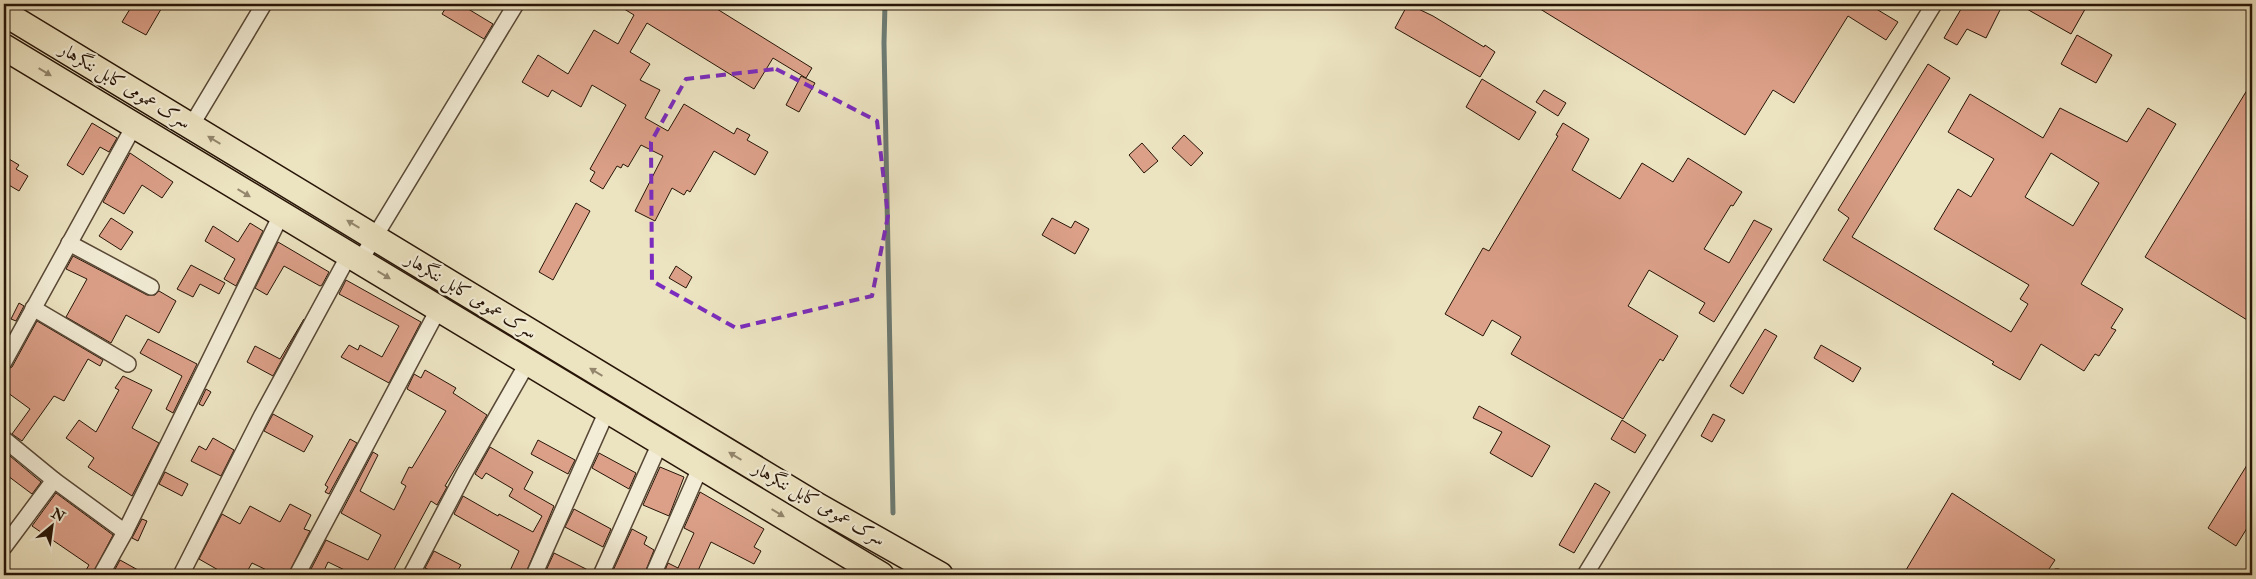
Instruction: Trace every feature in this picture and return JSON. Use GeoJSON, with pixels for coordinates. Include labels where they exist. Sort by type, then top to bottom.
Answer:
{"type":"FeatureCollection","features":[{"type":"Feature","properties":{"kind":"highway","name":"سرک عمومی کابل ننگرهار"},"geometry":{"type":"LineString","coordinates":[[4,13],[816,505],[940,575]]}},
{"type":"Feature","properties":{"kind":"highway","name":"سرک عمومی کابل ننگرهار"},"geometry":{"type":"LineString","coordinates":[[4,47],[281,215],[439,308],[700,468],[882,575]]}},
{"type":"Feature","properties":{"kind":"street"},"geometry":{"type":"LineString","coordinates":[[191,126],[264,4]]}},
{"type":"Feature","properties":{"kind":"street"},"geometry":{"type":"LineString","coordinates":[[181,575],[262,415],[355,258],[375,237],[516,4]]}},
{"type":"Feature","properties":{"kind":"street"},"geometry":{"type":"LineString","coordinates":[[1585,575],[1934,4]]}},
{"type":"Feature","properties":{"kind":"street"},"geometry":{"type":"LineString","coordinates":[[4,362],[134,126]]}},
{"type":"Feature","properties":{"kind":"street"},"geometry":{"type":"LineString","coordinates":[[101,575],[125,532],[281,215]]}},
{"type":"Feature","properties":{"kind":"street"},"geometry":{"type":"LineString","coordinates":[[69,243],[151,287]]}},
{"type":"Feature","properties":{"kind":"street"},"geometry":{"type":"LineString","coordinates":[[33,308],[128,364]]}},
{"type":"Feature","properties":{"kind":"street"},"geometry":{"type":"LineString","coordinates":[[297,575],[439,308]]}},
{"type":"Feature","properties":{"kind":"street"},"geometry":{"type":"LineString","coordinates":[[412,575],[464,474],[528,362]]}},
{"type":"Feature","properties":{"kind":"street"},"geometry":{"type":"LineString","coordinates":[[534,575],[607,410]]}},
{"type":"Feature","properties":{"kind":"street"},"geometry":{"type":"LineString","coordinates":[[4,439],[54,480],[125,532]]}},
{"type":"Feature","properties":{"kind":"street"},"geometry":{"type":"LineString","coordinates":[[601,575],[660,443]]}},
{"type":"Feature","properties":{"kind":"street"},"geometry":{"type":"LineString","coordinates":[[653,575],[700,468]]}},
{"type":"Feature","properties":{"kind":"street"},"geometry":{"type":"LineString","coordinates":[[4,547],[54,480]]}},
{"type":"Feature","properties":{"kind":"highlighted area"},"geometry":{"type":"Polygon","coordinates":[[[776,69],[877,121],[888,216],[872,296],[736,328],[652,281],[651,142],[686,79],[776,69]]]}},
{"type":"Feature","properties":{"kind":"building"},"geometry":{"type":"Polygon","coordinates":[[[133,4],[164,4],[146,35],[122,22],[133,4]]]}},
{"type":"Feature","properties":{"kind":"building"},"geometry":{"type":"Polygon","coordinates":[[[448,4],[460,4],[493,24],[484,39],[442,14],[448,4]]]}},
{"type":"Feature","properties":{"kind":"building"},"geometry":{"type":"Polygon","coordinates":[[[616,4],[709,4],[812,68],[806,78],[773,58],[754,89],[647,23],[630,52],[650,64],[640,80],[660,90],[645,118],[668,131],[684,104],[734,134],[737,128],[750,135],[747,140],[768,152],[755,175],[714,151],[690,192],[687,190],[684,195],[672,188],[655,221],[635,211],[663,156],[641,145],[628,167],[623,164],[621,168],[617,166],[603,189],[590,181],[595,172],[590,169],[626,105],[592,85],[581,107],[552,90],[548,97],[522,82],[538,55],[568,74],[594,30],[618,44],[634,15],[616,4]]]}},
{"type":"Feature","properties":{"kind":"building"},"geometry":{"type":"Polygon","coordinates":[[[1408,4],[1433,16],[1495,52],[1480,77],[1395,28],[1408,4]]]}},
{"type":"Feature","properties":{"kind":"building"},"geometry":{"type":"Polygon","coordinates":[[[1532,4],[1868,4],[1898,22],[1886,40],[1848,16],[1794,103],[1773,90],[1745,135],[1532,4]]]}},
{"type":"Feature","properties":{"kind":"building"},"geometry":{"type":"Polygon","coordinates":[[[1964,4],[2003,4],[1986,38],[1967,29],[1957,45],[1944,38],[1964,4]]]}},
{"type":"Feature","properties":{"kind":"building"},"geometry":{"type":"Polygon","coordinates":[[[2018,4],[2088,4],[2071,34],[2018,4]]]}},
{"type":"Feature","properties":{"kind":"building"},"geometry":{"type":"Polygon","coordinates":[[[2077,35],[2112,55],[2096,83],[2061,64],[2077,35]]]}},
{"type":"Feature","properties":{"kind":"building"},"geometry":{"type":"Polygon","coordinates":[[[1928,64],[1950,78],[1852,237],[2011,332],[2028,304],[2020,299],[2029,285],[1934,229],[1958,189],[1971,197],[1994,159],[1948,132],[1970,94],[2043,138],[2060,108],[2127,142],[2148,108],[2176,124],[2081,284],[2123,309],[2111,328],[2116,330],[2099,356],[2095,354],[2084,371],[2041,344],[2020,380],[1992,364],[1994,362],[1823,260],[1849,218],[1838,210],[1928,64]],[[2051,153],[2025,197],[2073,226],[2099,183],[2051,153]]]}},
{"type":"Feature","properties":{"kind":"building"},"geometry":{"type":"Polygon","coordinates":[[[801,76],[815,83],[799,112],[786,105],[801,76]]]}},
{"type":"Feature","properties":{"kind":"building"},"geometry":{"type":"Polygon","coordinates":[[[1482,79],[1536,112],[1519,140],[1466,107],[1482,79]]]}},
{"type":"Feature","properties":{"kind":"building"},"geometry":{"type":"Polygon","coordinates":[[[2252,82],[2252,323],[2145,257],[2252,82]]]}},
{"type":"Feature","properties":{"kind":"building"},"geometry":{"type":"Polygon","coordinates":[[[1544,90],[1566,103],[1558,116],[1536,102],[1544,90]]]}},
{"type":"Feature","properties":{"kind":"building"},"geometry":{"type":"Polygon","coordinates":[[[92,123],[117,138],[109,152],[100,147],[83,175],[67,165],[92,123]]]}},
{"type":"Feature","properties":{"kind":"building"},"geometry":{"type":"Polygon","coordinates":[[[1563,123],[1589,139],[1572,170],[1620,199],[1642,163],[1673,182],[1688,158],[1742,192],[1733,206],[1731,205],[1704,249],[1729,263],[1754,220],[1772,229],[1714,322],[1699,313],[1705,303],[1649,270],[1628,306],[1678,336],[1663,361],[1660,359],[1623,419],[1511,354],[1521,337],[1492,320],[1483,336],[1445,314],[1483,248],[1489,251],[1558,136],[1556,135],[1563,123]]]}},
{"type":"Feature","properties":{"kind":"building"},"geometry":{"type":"Polygon","coordinates":[[[1184,135],[1203,153],[1191,166],[1172,148],[1184,135]]]}},
{"type":"Feature","properties":{"kind":"building"},"geometry":{"type":"Polygon","coordinates":[[[1142,143],[1158,161],[1144,173],[1129,155],[1142,143]]]}},
{"type":"Feature","properties":{"kind":"building"},"geometry":{"type":"Polygon","coordinates":[[[130,153],[173,182],[162,198],[142,185],[124,214],[103,202],[130,153]]]}},
{"type":"Feature","properties":{"kind":"building"},"geometry":{"type":"Polygon","coordinates":[[[4,156],[19,165],[16,169],[28,176],[19,191],[7,184],[4,190],[4,156]]]}},
{"type":"Feature","properties":{"kind":"building"},"geometry":{"type":"Polygon","coordinates":[[[576,203],[590,211],[553,280],[539,272],[576,203]]]}},
{"type":"Feature","properties":{"kind":"building"},"geometry":{"type":"Polygon","coordinates":[[[111,218],[133,232],[121,250],[99,236],[111,218]]]}},
{"type":"Feature","properties":{"kind":"building"},"geometry":{"type":"Polygon","coordinates":[[[1052,218],[1071,228],[1075,221],[1089,229],[1075,254],[1042,235],[1052,218]]]}},
{"type":"Feature","properties":{"kind":"building"},"geometry":{"type":"Polygon","coordinates":[[[250,223],[263,231],[236,286],[224,279],[235,259],[205,241],[213,226],[238,242],[250,223]]]}},
{"type":"Feature","properties":{"kind":"building"},"geometry":{"type":"Polygon","coordinates":[[[278,242],[329,272],[322,285],[320,286],[284,266],[267,295],[255,288],[278,242]]]}},
{"type":"Feature","properties":{"kind":"building"},"geometry":{"type":"Polygon","coordinates":[[[73,256],[147,295],[155,295],[159,291],[176,301],[159,333],[126,315],[111,343],[66,317],[87,279],[66,269],[73,256]]]}},
{"type":"Feature","properties":{"kind":"building"},"geometry":{"type":"Polygon","coordinates":[[[191,265],[225,283],[219,294],[200,284],[193,297],[177,289],[191,265]]]}},
{"type":"Feature","properties":{"kind":"building"},"geometry":{"type":"Polygon","coordinates":[[[676,266],[692,277],[686,288],[669,278],[676,266]]]}},
{"type":"Feature","properties":{"kind":"building"},"geometry":{"type":"Polygon","coordinates":[[[346,280],[421,322],[389,383],[341,357],[349,345],[358,350],[360,345],[382,357],[399,326],[339,294],[346,280]]]}},
{"type":"Feature","properties":{"kind":"building"},"geometry":{"type":"Polygon","coordinates":[[[19,303],[24,306],[16,321],[11,319],[19,303]]]}},
{"type":"Feature","properties":{"kind":"building"},"geometry":{"type":"Polygon","coordinates":[[[304,319],[273,376],[247,362],[255,346],[280,359],[304,319]]]}},
{"type":"Feature","properties":{"kind":"building"},"geometry":{"type":"Polygon","coordinates":[[[37,321],[103,360],[100,366],[88,359],[64,401],[54,396],[22,441],[12,434],[30,409],[4,390],[4,371],[12,367],[37,321]]]}},
{"type":"Feature","properties":{"kind":"building"},"geometry":{"type":"Polygon","coordinates":[[[1765,329],[1777,336],[1743,394],[1730,386],[1765,329]]]}},
{"type":"Feature","properties":{"kind":"building"},"geometry":{"type":"Polygon","coordinates":[[[148,339],[197,364],[173,413],[166,409],[182,376],[140,353],[148,339]]]}},
{"type":"Feature","properties":{"kind":"building"},"geometry":{"type":"Polygon","coordinates":[[[1821,345],[1861,368],[1853,382],[1814,358],[1821,345]]]}},
{"type":"Feature","properties":{"kind":"building"},"geometry":{"type":"Polygon","coordinates":[[[425,370],[456,388],[453,393],[487,415],[445,486],[447,487],[437,505],[431,501],[391,575],[355,575],[328,562],[322,575],[310,571],[326,540],[368,560],[381,535],[341,513],[373,452],[378,455],[360,491],[394,510],[406,486],[401,483],[409,467],[412,468],[446,411],[407,389],[414,374],[421,378],[425,370]]]}},
{"type":"Feature","properties":{"kind":"building"},"geometry":{"type":"Polygon","coordinates":[[[123,376],[152,390],[132,428],[159,443],[132,496],[88,467],[94,458],[66,438],[79,420],[96,432],[119,390],[115,388],[123,376]]]}},
{"type":"Feature","properties":{"kind":"building"},"geometry":{"type":"Polygon","coordinates":[[[206,389],[211,392],[203,406],[199,404],[206,389]]]}},
{"type":"Feature","properties":{"kind":"building"},"geometry":{"type":"Polygon","coordinates":[[[1479,406],[1550,446],[1532,477],[1490,453],[1502,432],[1473,418],[1479,406]]]}},
{"type":"Feature","properties":{"kind":"building"},"geometry":{"type":"Polygon","coordinates":[[[273,414],[313,436],[304,452],[264,431],[273,414]]]}},
{"type":"Feature","properties":{"kind":"building"},"geometry":{"type":"Polygon","coordinates":[[[1713,414],[1725,420],[1712,442],[1701,436],[1713,414]]]}},
{"type":"Feature","properties":{"kind":"building"},"geometry":{"type":"Polygon","coordinates":[[[1622,420],[1646,435],[1635,453],[1611,439],[1622,420]]]}},
{"type":"Feature","properties":{"kind":"building"},"geometry":{"type":"Polygon","coordinates":[[[213,438],[234,450],[221,476],[191,461],[199,446],[206,450],[213,438]]]}},
{"type":"Feature","properties":{"kind":"building"},"geometry":{"type":"Polygon","coordinates":[[[350,439],[357,443],[329,494],[325,492],[328,487],[325,485],[350,439]]]}},
{"type":"Feature","properties":{"kind":"building"},"geometry":{"type":"Polygon","coordinates":[[[538,440],[575,460],[568,474],[531,454],[538,440]]]}},
{"type":"Feature","properties":{"kind":"building"},"geometry":{"type":"Polygon","coordinates":[[[490,447],[533,472],[524,489],[554,506],[525,575],[508,575],[519,551],[454,514],[463,496],[498,516],[499,514],[533,532],[542,516],[509,496],[513,489],[486,473],[482,479],[475,474],[490,447]]]}},
{"type":"Feature","properties":{"kind":"building"},"geometry":{"type":"Polygon","coordinates":[[[4,451],[41,482],[32,494],[4,473],[4,451]]]}},
{"type":"Feature","properties":{"kind":"building"},"geometry":{"type":"Polygon","coordinates":[[[599,453],[636,473],[629,489],[592,468],[599,453]]]}},
{"type":"Feature","properties":{"kind":"building"},"geometry":{"type":"Polygon","coordinates":[[[2252,457],[2252,520],[2236,546],[2208,528],[2252,457]]]}},
{"type":"Feature","properties":{"kind":"building"},"geometry":{"type":"Polygon","coordinates":[[[660,467],[684,477],[669,516],[643,505],[660,467]]]}},
{"type":"Feature","properties":{"kind":"building"},"geometry":{"type":"Polygon","coordinates":[[[165,472],[188,484],[182,496],[159,484],[165,472]]]}},
{"type":"Feature","properties":{"kind":"building"},"geometry":{"type":"Polygon","coordinates":[[[1595,483],[1610,492],[1574,553],[1559,545],[1595,483]]]}},
{"type":"Feature","properties":{"kind":"building"},"geometry":{"type":"Polygon","coordinates":[[[700,492],[764,529],[754,547],[761,551],[754,564],[711,542],[696,575],[663,575],[668,563],[678,568],[694,533],[684,528],[700,492]]]}},
{"type":"Feature","properties":{"kind":"building"},"geometry":{"type":"Polygon","coordinates":[[[56,493],[113,535],[92,575],[83,575],[89,565],[32,526],[56,493]]]}},
{"type":"Feature","properties":{"kind":"building"},"geometry":{"type":"Polygon","coordinates":[[[1952,493],[2055,560],[2045,575],[1903,575],[1952,493]]]}},
{"type":"Feature","properties":{"kind":"building"},"geometry":{"type":"Polygon","coordinates":[[[290,504],[311,515],[304,529],[310,531],[288,575],[277,575],[252,563],[245,575],[227,575],[199,559],[222,514],[240,524],[250,506],[280,522],[290,504]]]}},
{"type":"Feature","properties":{"kind":"building"},"geometry":{"type":"Polygon","coordinates":[[[574,509],[611,529],[603,547],[565,527],[574,509]]]}},
{"type":"Feature","properties":{"kind":"building"},"geometry":{"type":"Polygon","coordinates":[[[142,519],[147,521],[138,541],[132,538],[142,519]]]}},
{"type":"Feature","properties":{"kind":"building"},"geometry":{"type":"Polygon","coordinates":[[[632,529],[647,537],[644,544],[654,550],[644,575],[611,575],[632,529]]]}},
{"type":"Feature","properties":{"kind":"building"},"geometry":{"type":"Polygon","coordinates":[[[434,551],[461,565],[455,575],[440,575],[425,568],[434,551]]]}},
{"type":"Feature","properties":{"kind":"building"},"geometry":{"type":"Polygon","coordinates":[[[554,553],[592,572],[592,575],[544,575],[554,553]]]}},
{"type":"Feature","properties":{"kind":"building"},"geometry":{"type":"Polygon","coordinates":[[[120,560],[147,575],[112,575],[120,560]]]}},
{"type":"Feature","properties":{"kind":"waterway"},"geometry":{"type":"LineString","coordinates":[[885,4],[884,43],[893,513]]}}]}
